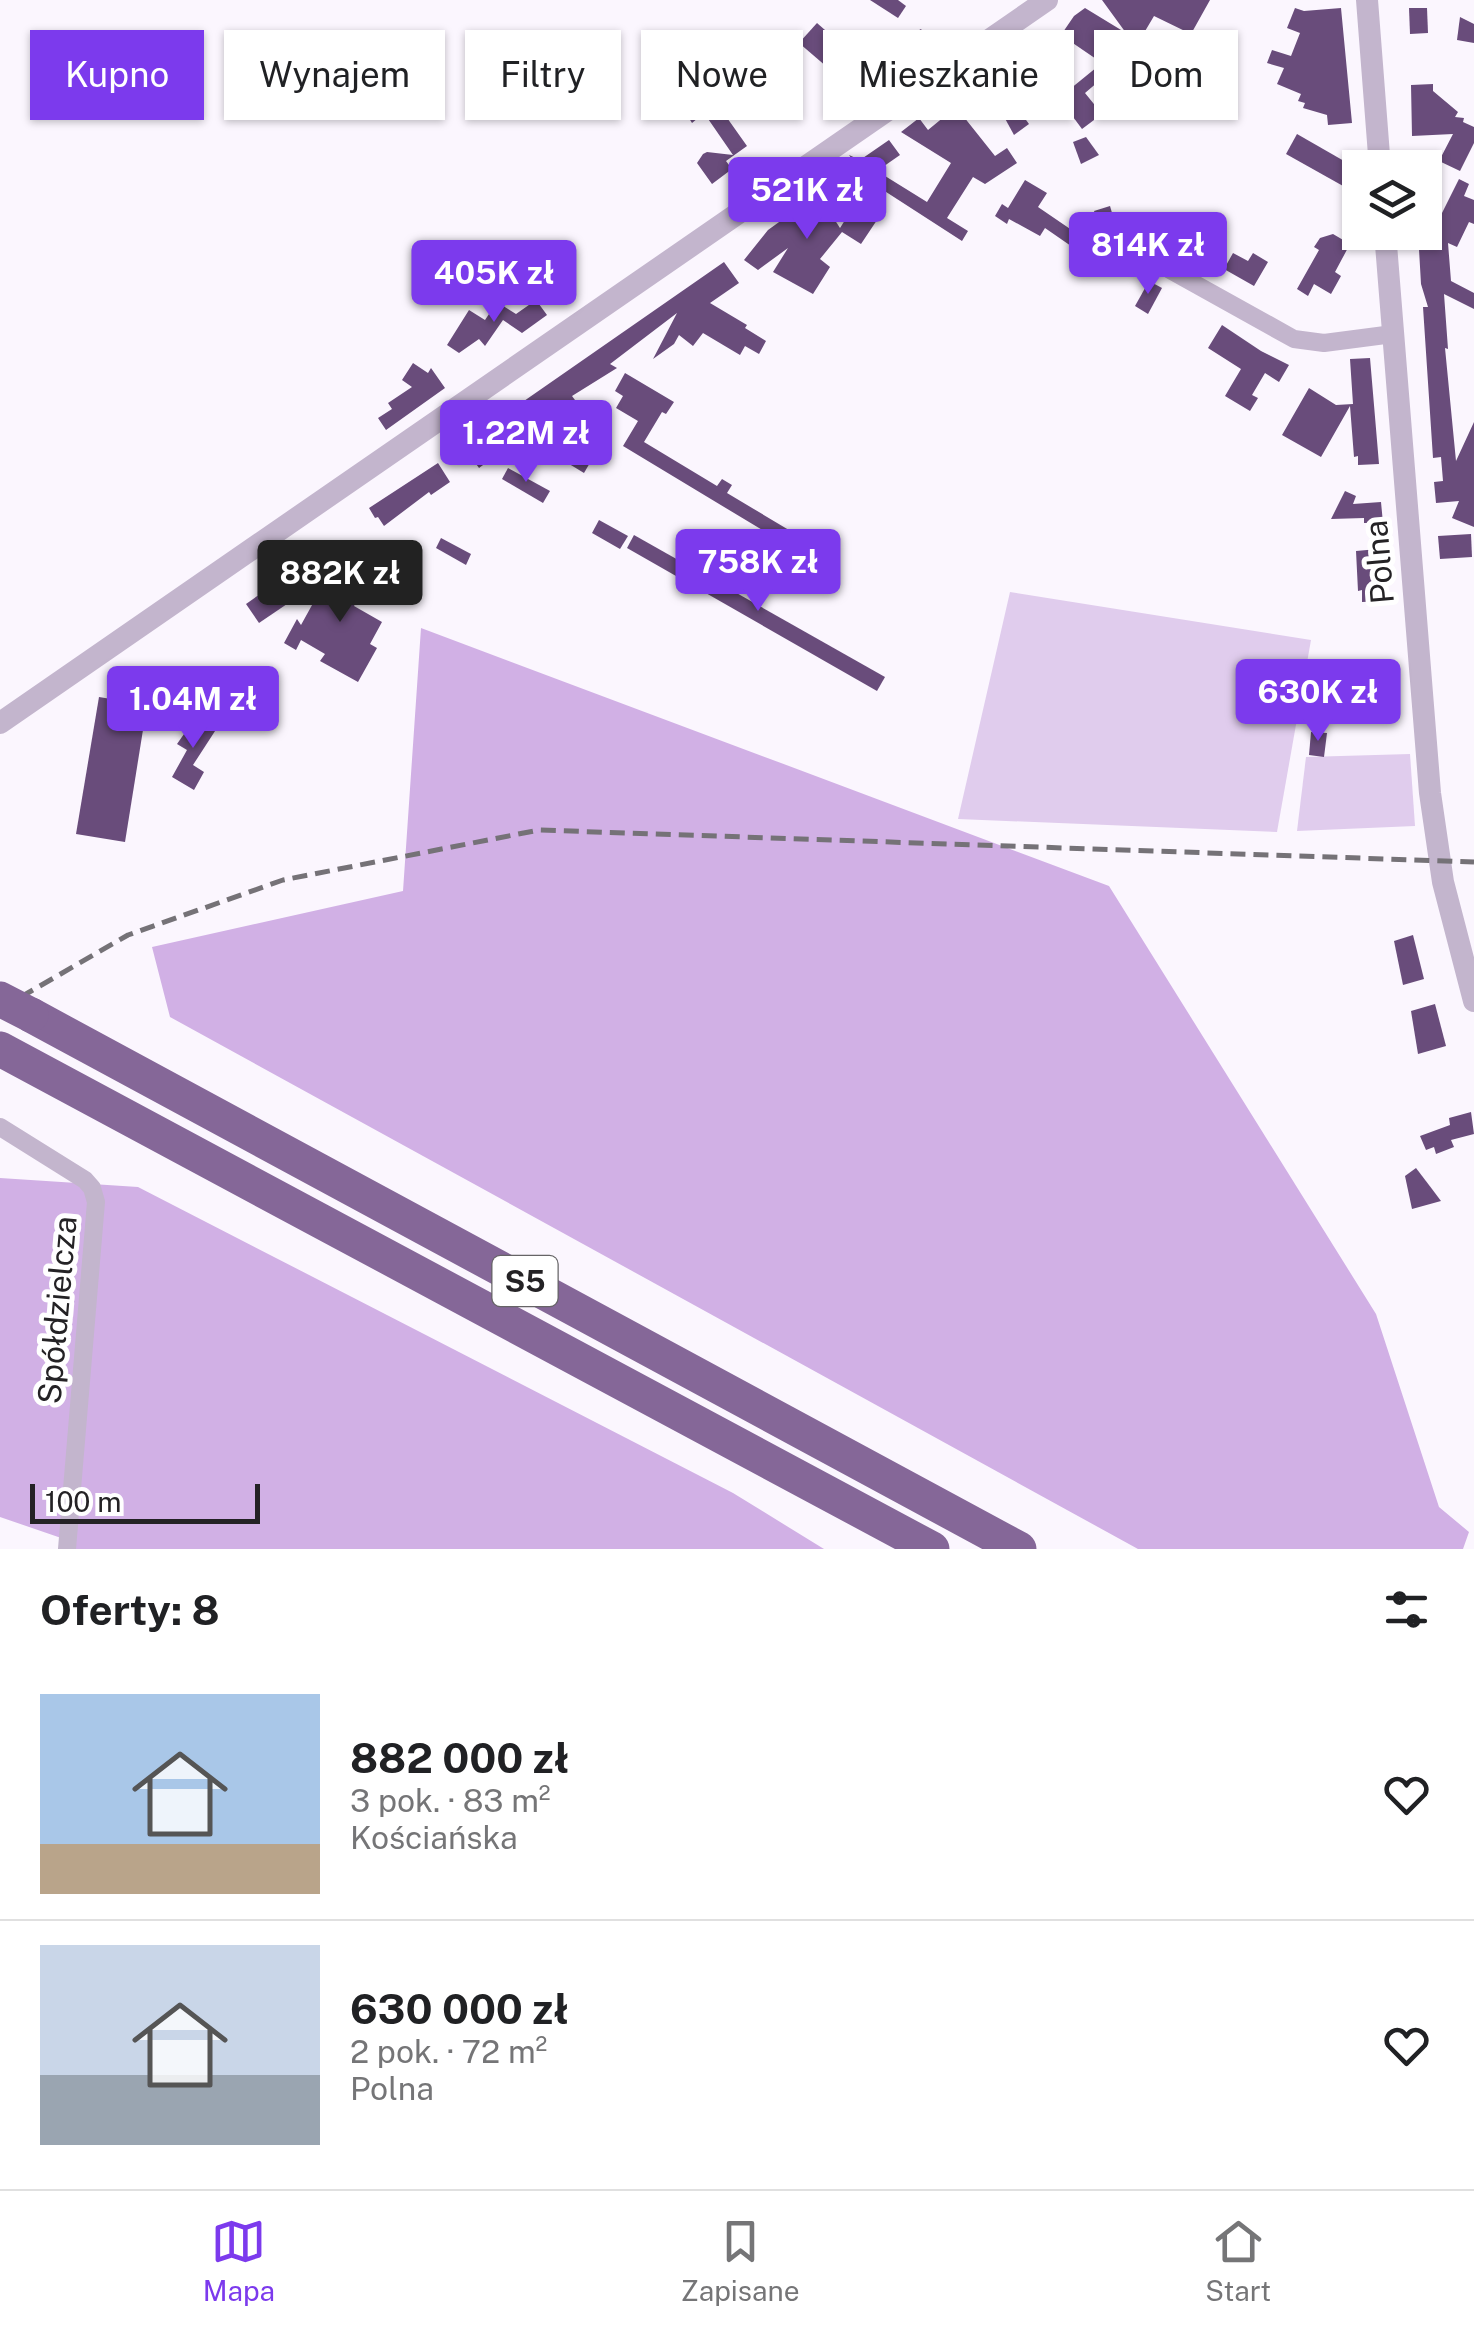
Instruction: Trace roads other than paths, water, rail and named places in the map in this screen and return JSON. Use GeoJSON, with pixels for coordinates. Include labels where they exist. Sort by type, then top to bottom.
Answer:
{"type":"FeatureCollection","features":[{"type":"Feature","properties":{"kind":"highway","name":"S5"},"geometry":{"type":"LineString","coordinates":[[15,1007],[1019,1549]]}},
{"type":"Feature","properties":{"kind":"highway","name":"S5"},"geometry":{"type":"LineString","coordinates":[[0,1049],[932,1549]]}},
{"type":"Feature","properties":{"kind":"street"},"geometry":{"type":"LineString","coordinates":[[0,723],[1047,0]]}},
{"type":"Feature","properties":{"kind":"street"},"geometry":{"type":"LineString","coordinates":[[1366,0],[1378,150]]}},
{"type":"Feature","properties":{"kind":"street","name":"Polna"},"geometry":{"type":"LineString","coordinates":[[1386,250],[1430,793],[1443,882],[1474,1001]]}},
{"type":"Feature","properties":{"kind":"street"},"geometry":{"type":"LineString","coordinates":[[1170,270],[1294,339],[1324,342],[1393,334]]}},
{"type":"Feature","properties":{"kind":"street","name":"Spółdzielcza"},"geometry":{"type":"LineString","coordinates":[[0,1128],[86,1180],[96,1202],[67,1549]]}},
{"type":"Feature","properties":{"kind":"railway"},"geometry":{"type":"LineString","coordinates":[[0,1009],[128,935],[283,880],[539,830],[1474,862]]}}]}
